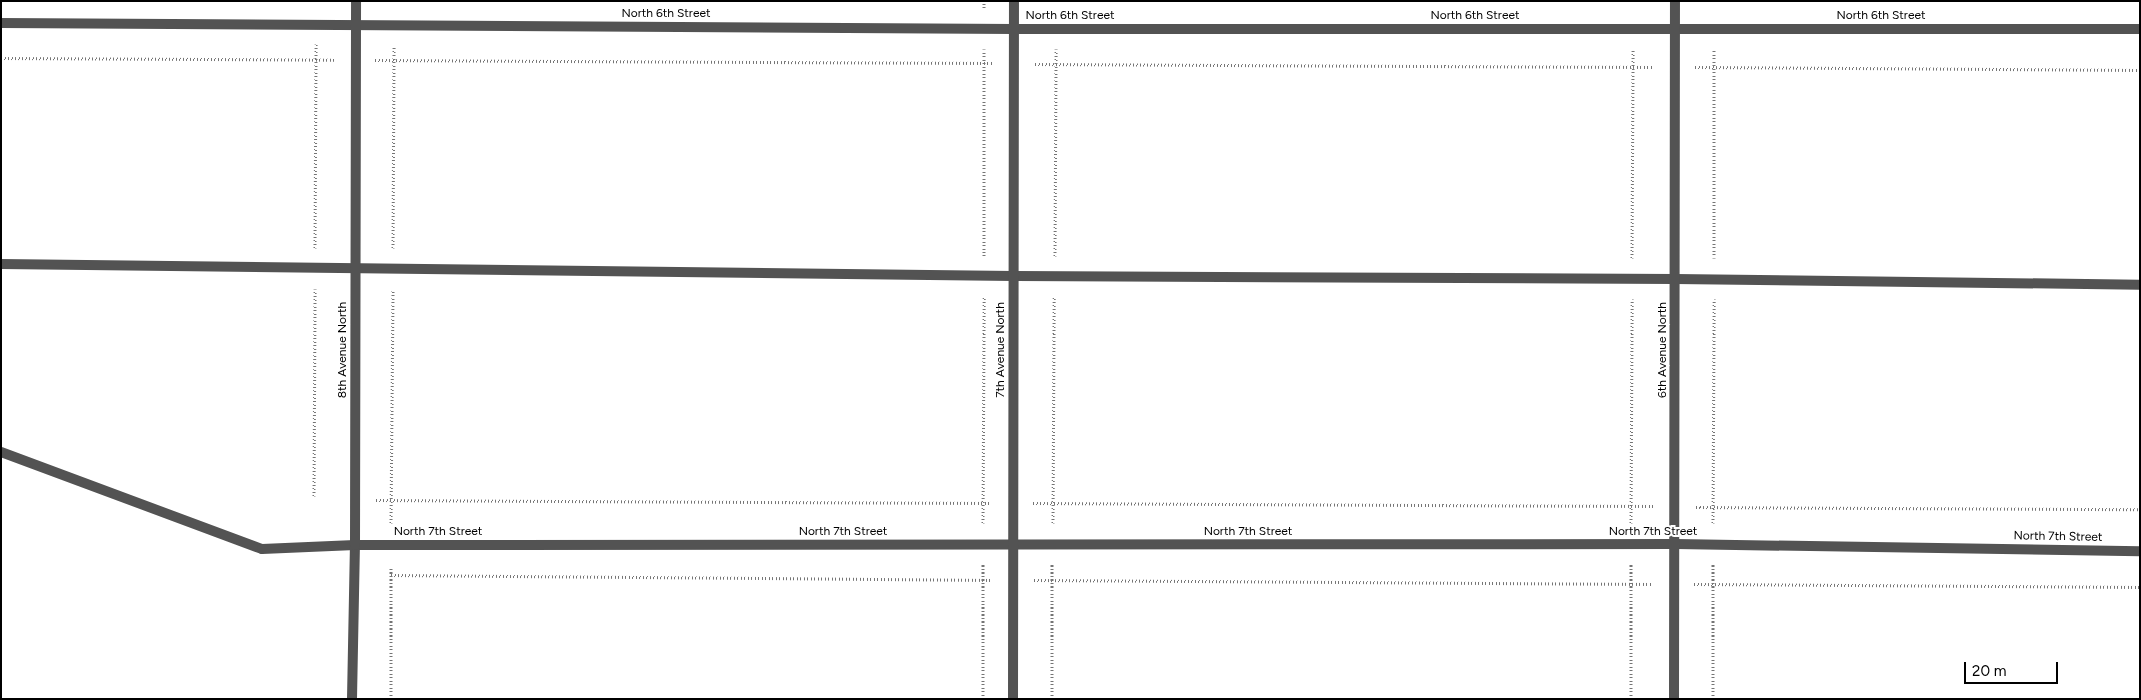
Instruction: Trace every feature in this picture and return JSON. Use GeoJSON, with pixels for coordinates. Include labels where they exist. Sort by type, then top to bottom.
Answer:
{"type":"FeatureCollection","features":[{"type":"Feature","properties":{"kind":"street","name":"8th Avenue North"},"geometry":{"type":"LineString","coordinates":[[352,699],[355,545],[356,1]]}},
{"type":"Feature","properties":{"kind":"street","name":"7th Avenue North"},"geometry":{"type":"LineString","coordinates":[[1013,699],[1014,1]]}},
{"type":"Feature","properties":{"kind":"street","name":"6th Avenue North"},"geometry":{"type":"LineString","coordinates":[[1674,699],[1676,544],[1675,1]]}},
{"type":"Feature","properties":{"kind":"street","name":"North 6th Street"},"geometry":{"type":"LineString","coordinates":[[1,23],[1014,29],[2140,29]]}},
{"type":"Feature","properties":{"kind":"street"},"geometry":{"type":"LineString","coordinates":[[1,264],[984,276],[1675,279],[2140,285]]}},
{"type":"Feature","properties":{"kind":"street","name":"North 7th Street"},"geometry":{"type":"LineString","coordinates":[[1,452],[262,548],[355,545],[1676,544],[2140,551]]}},
{"type":"Feature","properties":{"kind":"path"},"geometry":{"type":"LineString","coordinates":[[983,699],[984,1]]}},
{"type":"Feature","properties":{"kind":"path"},"geometry":{"type":"LineString","coordinates":[[391,699],[394,24]]}},
{"type":"Feature","properties":{"kind":"path"},"geometry":{"type":"LineString","coordinates":[[1631,699],[1633,28]]}},
{"type":"Feature","properties":{"kind":"path"},"geometry":{"type":"LineString","coordinates":[[1713,699],[1714,28]]}},
{"type":"Feature","properties":{"kind":"path"},"geometry":{"type":"LineString","coordinates":[[1052,699],[1056,29]]}},
{"type":"Feature","properties":{"kind":"path"},"geometry":{"type":"LineString","coordinates":[[1,58],[2140,70]]}},
{"type":"Feature","properties":{"kind":"path"},"geometry":{"type":"LineString","coordinates":[[355,500],[2140,509]]}},
{"type":"Feature","properties":{"kind":"path"},"geometry":{"type":"LineString","coordinates":[[391,575],[2140,588]]}}]}
